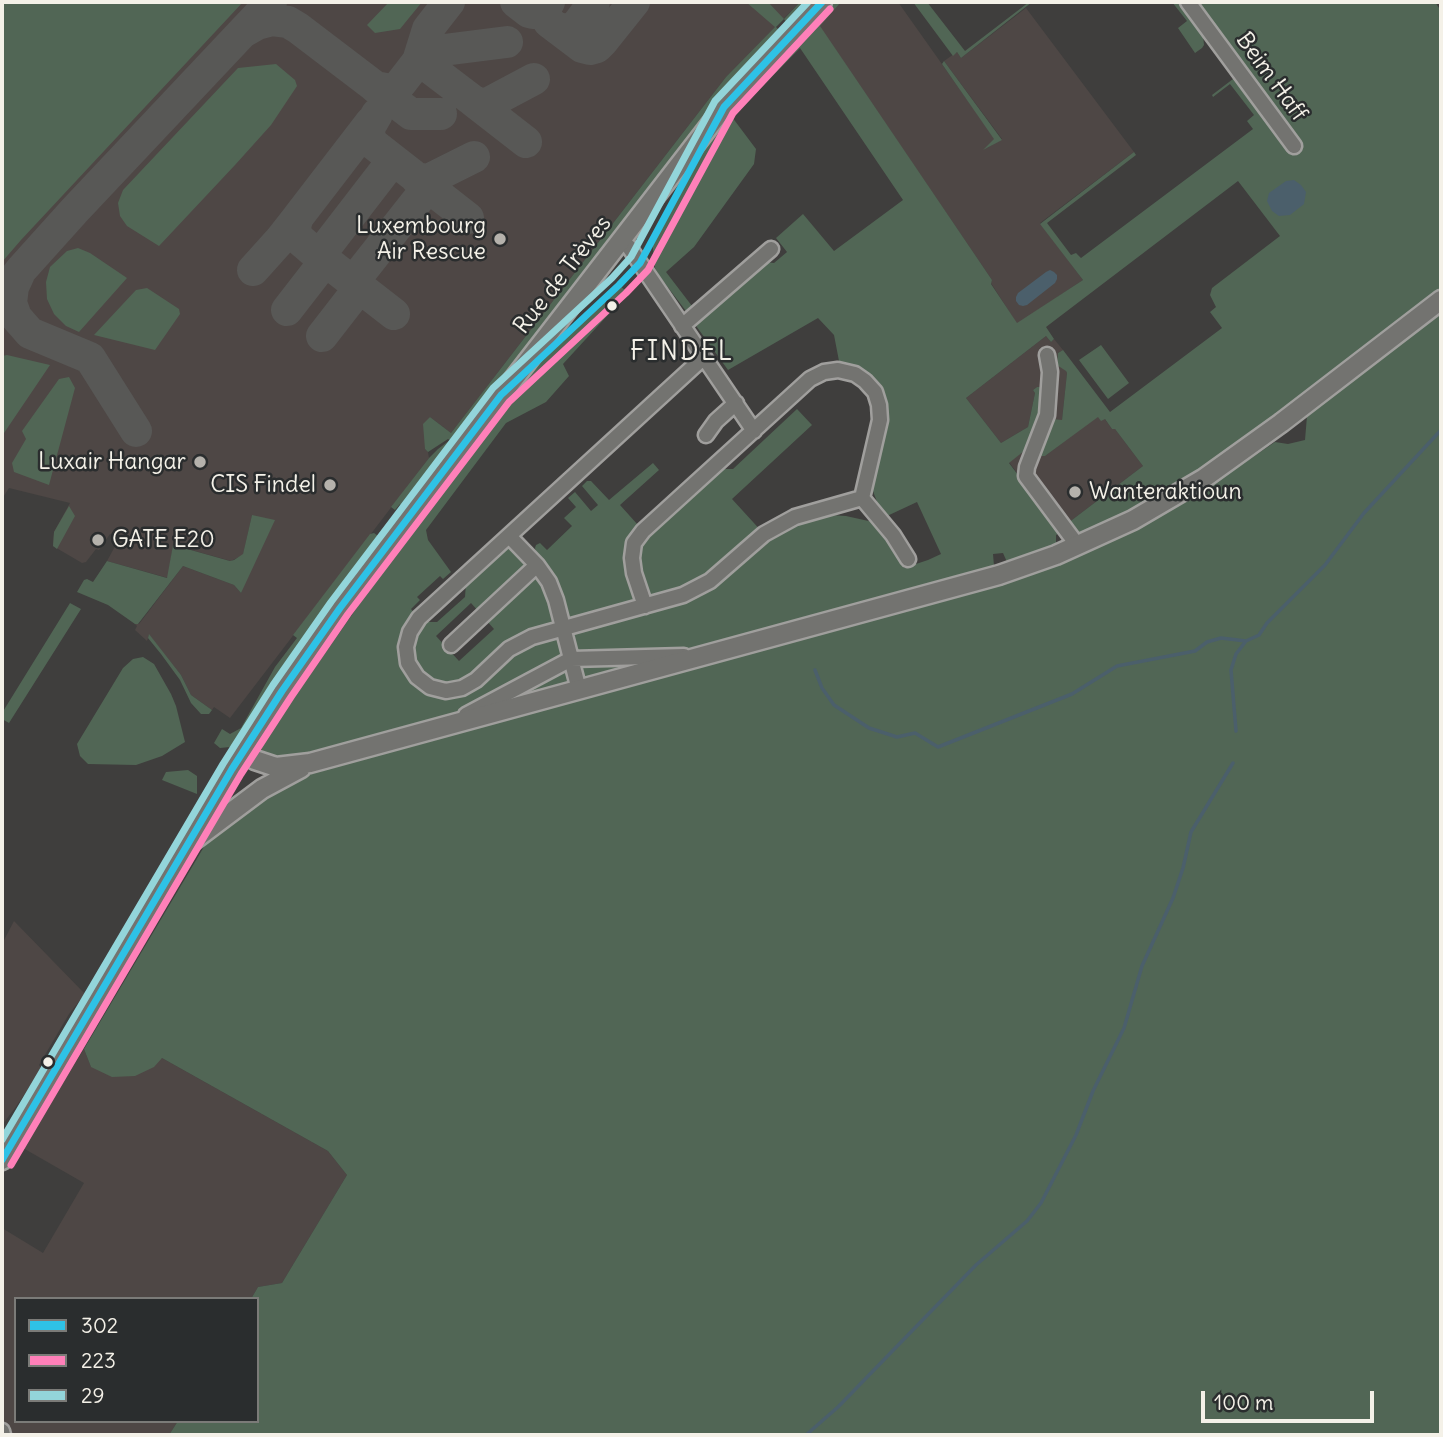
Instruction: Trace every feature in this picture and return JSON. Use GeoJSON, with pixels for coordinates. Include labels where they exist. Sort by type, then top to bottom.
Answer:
{"type":"FeatureCollection","features":[{"type":"Feature","properties":{"kind":"main road","name":"Rue de Trèves"},"geometry":{"type":"LineString","coordinates":[[2,1160],[242,752],[282,691],[429,488],[724,107],[822,2]]}},
{"type":"Feature","properties":{"kind":"main road"},"geometry":{"type":"LineString","coordinates":[[242,752],[276,767],[310,763],[999,575],[1078,546],[1133,520],[1203,479],[1244,451],[1441,300]]}},
{"type":"Feature","properties":{"kind":"main road"},"geometry":{"type":"LineString","coordinates":[[188,844],[262,789],[310,763]]}},
{"type":"Feature","properties":{"kind":"main road"},"geometry":{"type":"LineString","coordinates":[[228,776],[245,786],[262,789]]}},
{"type":"Feature","properties":{"kind":"street","name":"Beim Haff"},"geometry":{"type":"LineString","coordinates":[[1188,2],[1294,146]]}},
{"type":"Feature","properties":{"kind":"street"},"geometry":{"type":"LineString","coordinates":[[620,240],[629,247],[754,431]]}},
{"type":"Feature","properties":{"kind":"street"},"geometry":{"type":"LineString","coordinates":[[682,326],[771,249]]}},
{"type":"Feature","properties":{"kind":"street"},"geometry":{"type":"LineString","coordinates":[[1047,355],[1050,372],[1047,415],[1026,476],[1078,546]]}},
{"type":"Feature","properties":{"kind":"street"},"geometry":{"type":"LineString","coordinates":[[704,357],[419,618],[410,632],[406,648],[408,663],[417,677],[430,687],[446,691],[462,688],[476,680],[509,649],[532,637],[683,595],[710,581],[764,534],[795,517],[862,498]]}},
{"type":"Feature","properties":{"kind":"street"},"geometry":{"type":"LineString","coordinates":[[645,606],[634,573],[634,542],[810,379],[824,372],[838,370],[855,374],[874,392],[880,405],[880,420],[862,498]]}},
{"type":"Feature","properties":{"kind":"street"},"geometry":{"type":"LineString","coordinates":[[706,435],[716,421],[736,403]]}},
{"type":"Feature","properties":{"kind":"street"},"geometry":{"type":"LineString","coordinates":[[862,498],[893,535],[908,559]]}},
{"type":"Feature","properties":{"kind":"street"},"geometry":{"type":"LineString","coordinates":[[509,536],[549,582],[579,690]]}},
{"type":"Feature","properties":{"kind":"street"},"geometry":{"type":"LineString","coordinates":[[451,645],[537,565]]}},
{"type":"Feature","properties":{"kind":"street"},"geometry":{"type":"LineString","coordinates":[[446,726],[572,659],[706,655]]}},
{"type":"Feature","properties":{"kind":"shaded area"},"geometry":{"type":"Polygon","coordinates":[[[2,2],[800,2],[726,77],[451,433],[430,417],[425,449],[429,458],[230,718],[214,707],[212,710],[191,695],[181,675],[149,635],[147,641],[135,630],[135,624],[139,624],[183,566],[234,585],[241,593],[252,515],[243,555],[231,561],[173,545],[168,578],[107,561],[119,539],[110,534],[99,550],[96,549],[86,562],[82,563],[53,546],[54,532],[70,503],[9,488],[2,499],[2,2]]]}},
{"type":"Feature","properties":{"kind":"shaded area"},"geometry":{"type":"Polygon","coordinates":[[[841,2],[898,2],[995,139],[987,148],[1002,139],[944,61],[957,52],[961,58],[1026,8],[1134,152],[1040,223],[1083,280],[1017,324],[991,283],[992,280],[819,26],[841,2]]]}},
{"type":"Feature","properties":{"kind":"shaded area"},"geometry":{"type":"Polygon","coordinates":[[[1046,336],[1051,342],[1054,339],[1063,350],[1058,353],[1067,373],[1062,420],[1045,456],[1098,416],[1115,429],[1143,466],[1068,523],[1061,532],[1009,462],[1029,447],[1041,387],[1033,390],[1035,393],[1028,427],[1001,443],[966,398],[1046,336]]]}},
{"type":"Feature","properties":{"kind":"shaded area"},"geometry":{"type":"Polygon","coordinates":[[[14,921],[85,994],[69,1014],[39,1065],[42,1069],[2,1125],[2,944],[14,921]]]}},
{"type":"Feature","properties":{"kind":"shaded area"},"geometry":{"type":"Polygon","coordinates":[[[84,1049],[91,1067],[162,1058],[328,1151],[347,1175],[282,1283],[258,1287],[252,1297],[14,1297],[14,1423],[177,1423],[169,1435],[3,1435],[2,1228],[43,1253],[84,1183],[23,1148],[84,1049]]]}},
{"type":"Feature","properties":{"kind":"green space"},"geometry":{"type":"Polygon","coordinates":[[[2,2],[243,2],[2,262],[2,2]]]}},
{"type":"Feature","properties":{"kind":"green space"},"geometry":{"type":"Polygon","coordinates":[[[389,2],[422,2],[400,29],[375,33],[367,25],[389,2]]]}},
{"type":"Feature","properties":{"kind":"green space"},"geometry":{"type":"Polygon","coordinates":[[[746,2],[768,2],[784,19],[776,27],[783,34],[603,248],[402,508],[400,504],[395,510],[391,507],[429,458],[450,440],[428,452],[425,449],[423,424],[430,417],[451,433],[726,77],[775,27],[746,2]]]}},
{"type":"Feature","properties":{"kind":"green space"},"geometry":{"type":"Polygon","coordinates":[[[800,2],[812,2],[789,26],[784,19],[800,2]]]}},
{"type":"Feature","properties":{"kind":"green space"},"geometry":{"type":"Polygon","coordinates":[[[834,2],[841,2],[820,26],[992,280],[991,284],[1017,323],[1083,280],[1040,224],[1134,152],[1136,155],[1047,223],[1071,255],[1076,253],[1081,258],[1253,129],[1247,121],[1254,115],[1230,84],[1213,97],[1212,95],[1235,79],[1250,98],[1188,2],[1435,2],[1441,11],[1441,291],[1201,471],[1132,513],[1079,537],[1074,525],[1070,527],[1068,523],[1143,466],[1115,429],[1112,429],[1105,419],[1101,421],[1098,417],[1045,456],[1039,454],[1052,419],[1062,420],[1067,373],[1057,365],[1058,353],[1063,350],[1110,412],[1222,328],[1210,312],[1216,307],[1210,295],[1212,288],[1280,236],[1238,181],[1046,327],[1054,339],[1051,342],[1046,336],[966,398],[1001,443],[1028,427],[1035,393],[1033,390],[1041,387],[1044,390],[1042,412],[1029,447],[1009,463],[1061,532],[1056,535],[1056,545],[1007,562],[1003,553],[993,554],[994,566],[952,579],[279,761],[265,755],[261,749],[266,738],[414,526],[547,353],[619,285],[628,293],[563,364],[569,376],[546,402],[506,423],[426,530],[428,540],[451,572],[443,579],[440,576],[417,597],[420,600],[411,609],[422,622],[437,622],[465,597],[466,583],[501,551],[508,548],[537,556],[535,548],[540,543],[547,550],[572,526],[564,518],[576,507],[568,498],[575,492],[591,511],[598,505],[582,486],[587,481],[591,481],[609,500],[653,463],[659,470],[620,505],[647,535],[718,469],[733,469],[797,409],[812,425],[732,499],[764,534],[797,521],[830,515],[846,516],[873,522],[890,538],[904,568],[941,554],[917,502],[887,516],[882,514],[868,472],[879,405],[855,374],[839,361],[834,335],[818,318],[728,370],[694,323],[765,262],[774,263],[787,252],[776,238],[803,214],[834,251],[903,200],[800,48],[755,94],[750,89],[834,2]],[[471,603],[436,636],[459,661],[494,629],[471,603]]]}},
{"type":"Feature","properties":{"kind":"green space"},"geometry":{"type":"Polygon","coordinates":[[[913,2],[927,2],[965,51],[1032,2],[961,58],[957,52],[953,56],[913,2]]]}},
{"type":"Feature","properties":{"kind":"green space"},"geometry":{"type":"Polygon","coordinates":[[[1172,2],[1179,2],[1203,35],[1204,45],[1195,53],[1178,28],[1187,21],[1172,2]]]}},
{"type":"Feature","properties":{"kind":"green space"},"geometry":{"type":"Polygon","coordinates":[[[944,61],[1002,140],[983,150],[994,139],[942,64],[944,61]]]}},
{"type":"Feature","properties":{"kind":"green space"},"geometry":{"type":"Polygon","coordinates":[[[276,64],[295,80],[297,86],[271,125],[235,165],[159,246],[127,226],[120,216],[118,203],[123,190],[238,68],[276,64]]]}},
{"type":"Feature","properties":{"kind":"green space"},"geometry":{"type":"Polygon","coordinates":[[[732,117],[756,149],[754,164],[694,247],[666,272],[692,306],[686,311],[655,268],[652,240],[699,153],[732,117]]]}},
{"type":"Feature","properties":{"kind":"green space"},"geometry":{"type":"Polygon","coordinates":[[[78,248],[127,278],[79,332],[66,326],[54,314],[47,299],[46,282],[50,267],[67,251],[78,248]]]}},
{"type":"Feature","properties":{"kind":"green space"},"geometry":{"type":"Polygon","coordinates":[[[147,288],[179,309],[180,314],[155,350],[94,335],[136,290],[147,288]]]}},
{"type":"Feature","properties":{"kind":"green space"},"geometry":{"type":"Polygon","coordinates":[[[1441,311],[1441,1435],[169,1435],[177,1423],[259,1423],[259,1297],[252,1297],[258,1287],[282,1283],[347,1175],[328,1151],[162,1058],[154,1067],[135,1076],[112,1077],[91,1067],[84,1049],[208,840],[247,805],[295,779],[358,758],[933,602],[1060,564],[1130,532],[1225,476],[1275,442],[1288,444],[1305,440],[1307,416],[1441,311]]]}},
{"type":"Feature","properties":{"kind":"green space"},"geometry":{"type":"Polygon","coordinates":[[[1101,345],[1129,383],[1108,399],[1079,360],[1101,345]]]}},
{"type":"Feature","properties":{"kind":"green space"},"geometry":{"type":"Polygon","coordinates":[[[2,356],[50,365],[2,436],[2,356]]]}},
{"type":"Feature","properties":{"kind":"green space"},"geometry":{"type":"Polygon","coordinates":[[[69,377],[75,388],[49,485],[14,472],[12,463],[26,439],[22,431],[59,379],[69,377]]]}},
{"type":"Feature","properties":{"kind":"green space"},"geometry":{"type":"Polygon","coordinates":[[[69,506],[75,516],[57,549],[53,546],[54,532],[69,506]]]}},
{"type":"Feature","properties":{"kind":"green space"},"geometry":{"type":"Polygon","coordinates":[[[252,515],[275,520],[241,593],[234,585],[183,566],[138,624],[135,624],[108,605],[77,592],[84,580],[93,582],[107,561],[167,578],[173,545],[234,560],[243,554],[252,515]]]}},
{"type":"Feature","properties":{"kind":"green space"},"geometry":{"type":"Polygon","coordinates":[[[389,527],[236,743],[220,748],[214,743],[222,729],[230,734],[241,728],[275,667],[297,638],[293,635],[370,534],[378,536],[383,532],[381,530],[389,527]]]}},
{"type":"Feature","properties":{"kind":"green space"},"geometry":{"type":"Polygon","coordinates":[[[70,603],[81,609],[9,723],[2,719],[2,713],[70,603]]]}},
{"type":"Feature","properties":{"kind":"green space"},"geometry":{"type":"Polygon","coordinates":[[[149,634],[181,675],[191,695],[212,710],[209,714],[201,714],[191,703],[180,680],[148,638],[149,634]]]}},
{"type":"Feature","properties":{"kind":"green space"},"geometry":{"type":"Polygon","coordinates":[[[143,657],[154,664],[171,694],[185,742],[162,756],[136,765],[88,764],[80,756],[77,744],[123,668],[133,659],[143,657]]]}},
{"type":"Feature","properties":{"kind":"green space"},"geometry":{"type":"Polygon","coordinates":[[[188,770],[197,776],[197,794],[162,780],[166,772],[188,770]]]}},
{"type":"Feature","properties":{"kind":"water"},"geometry":{"type":"Polygon","coordinates":[[[1294,180],[1306,192],[1304,204],[1290,215],[1279,216],[1272,211],[1267,201],[1269,193],[1286,181],[1294,180]]]}},
{"type":"Feature","properties":{"kind":"water"},"geometry":{"type":"Polygon","coordinates":[[[1050,270],[1057,275],[1055,283],[1027,305],[1019,305],[1016,301],[1018,293],[1050,270]]]}},
{"type":"Feature","properties":{"kind":"waterway"},"geometry":{"type":"LineString","coordinates":[[1236,731],[1231,670],[1236,654],[1246,641],[1259,635],[1267,623],[1325,565],[1364,513],[1441,430]]}},
{"type":"Feature","properties":{"kind":"waterway"},"geometry":{"type":"LineString","coordinates":[[815,670],[822,688],[834,705],[869,728],[897,737],[915,733],[938,747],[1072,694],[1117,666],[1195,651],[1207,642],[1221,638],[1246,641]]}},
{"type":"Feature","properties":{"kind":"waterway"},"geometry":{"type":"LineString","coordinates":[[806,1435],[838,1407],[976,1265],[1027,1221],[1041,1203],[1076,1135],[1093,1091],[1124,1028],[1142,966],[1173,898],[1191,832],[1233,763]]}},
{"type":"Feature","properties":{"kind":"taxiway"},"geometry":{"type":"LineString","coordinates":[[2,294],[75,210],[271,2]]}},
{"type":"Feature","properties":{"kind":"taxiway"},"geometry":{"type":"LineString","coordinates":[[375,87],[391,90],[401,83],[418,61],[428,29],[449,2]]}},
{"type":"Feature","properties":{"kind":"taxiway"},"geometry":{"type":"LineString","coordinates":[[516,2],[533,13],[541,12],[549,2]]}},
{"type":"Feature","properties":{"kind":"taxiway"},"geometry":{"type":"LineString","coordinates":[[557,28],[567,30],[576,26],[594,2]]}},
{"type":"Feature","properties":{"kind":"taxiway"},"geometry":{"type":"LineString","coordinates":[[546,7],[549,22],[582,47],[590,49],[602,42],[634,2]]}},
{"type":"Feature","properties":{"kind":"taxiway"},"geometry":{"type":"LineString","coordinates":[[243,32],[272,20],[288,22],[411,114],[441,114]]}},
{"type":"Feature","properties":{"kind":"taxiway"},"geometry":{"type":"LineString","coordinates":[[418,61],[428,52],[507,42]]}},
{"type":"Feature","properties":{"kind":"taxiway"},"geometry":{"type":"LineString","coordinates":[[430,68],[480,104],[487,104],[534,79]]}},
{"type":"Feature","properties":{"kind":"taxiway"},"geometry":{"type":"LineString","coordinates":[[472,100],[526,142]]}},
{"type":"Feature","properties":{"kind":"taxiway"},"geometry":{"type":"LineString","coordinates":[[377,114],[369,128],[372,143],[468,218]]}},
{"type":"Feature","properties":{"kind":"taxiway"},"geometry":{"type":"LineString","coordinates":[[371,122],[298,217],[295,226],[299,239],[394,314]]}},
{"type":"Feature","properties":{"kind":"taxiway"},"geometry":{"type":"LineString","coordinates":[[416,178],[428,180],[474,157]]}},
{"type":"Feature","properties":{"kind":"taxiway"},"geometry":{"type":"LineString","coordinates":[[319,256],[393,160]]}},
{"type":"Feature","properties":{"kind":"taxiway"},"geometry":{"type":"LineString","coordinates":[[353,282],[428,187]]}},
{"type":"Feature","properties":{"kind":"taxiway"},"geometry":{"type":"LineString","coordinates":[[253,270],[298,217]]}},
{"type":"Feature","properties":{"kind":"taxiway"},"geometry":{"type":"LineString","coordinates":[[287,310],[325,261]]}},
{"type":"Feature","properties":{"kind":"taxiway"},"geometry":{"type":"LineString","coordinates":[[19,274],[13,287],[11,303],[16,317],[30,333],[90,358],[136,431]]}},
{"type":"Feature","properties":{"kind":"taxiway"},"geometry":{"type":"LineString","coordinates":[[322,336],[360,287]]}},
{"type":"Feature","properties":{"kind":"transit line","name":"29"},"geometry":{"type":"LineString","coordinates":[[2,1140],[223,764],[273,685],[331,602],[493,388],[612,278],[631,257],[715,101],[808,2]]}},
{"type":"Feature","properties":{"kind":"transit line","name":"302"},"geometry":{"type":"LineString","coordinates":[[2,1160],[232,769],[340,608],[501,395],[640,263],[724,107],[822,2]]}},
{"type":"Feature","properties":{"kind":"transit line","name":"223"},"geometry":{"type":"LineString","coordinates":[[11,1165],[241,774],[348,614],[509,402],[648,270],[733,113],[830,9]]}},
{"type":"Feature","properties":{"kind":"place","name":"Luxembourg Air Rescue"},"geometry":{"type":"Point","coordinates":[500,239]}},
{"type":"Feature","properties":{"kind":"place","name":"Luxair Hangar"},"geometry":{"type":"Point","coordinates":[200,462]}},
{"type":"Feature","properties":{"kind":"place","name":"CIS Findel"},"geometry":{"type":"Point","coordinates":[330,485]}},
{"type":"Feature","properties":{"kind":"place","name":"Wanteraktioun"},"geometry":{"type":"Point","coordinates":[1075,492]}},
{"type":"Feature","properties":{"kind":"place","name":"GATE E20"},"geometry":{"type":"Point","coordinates":[98,540]}},
{"type":"Feature","properties":{"kind":"district","name":"FINDEL"},"geometry":{"type":"Point","coordinates":[682,353]}}]}
